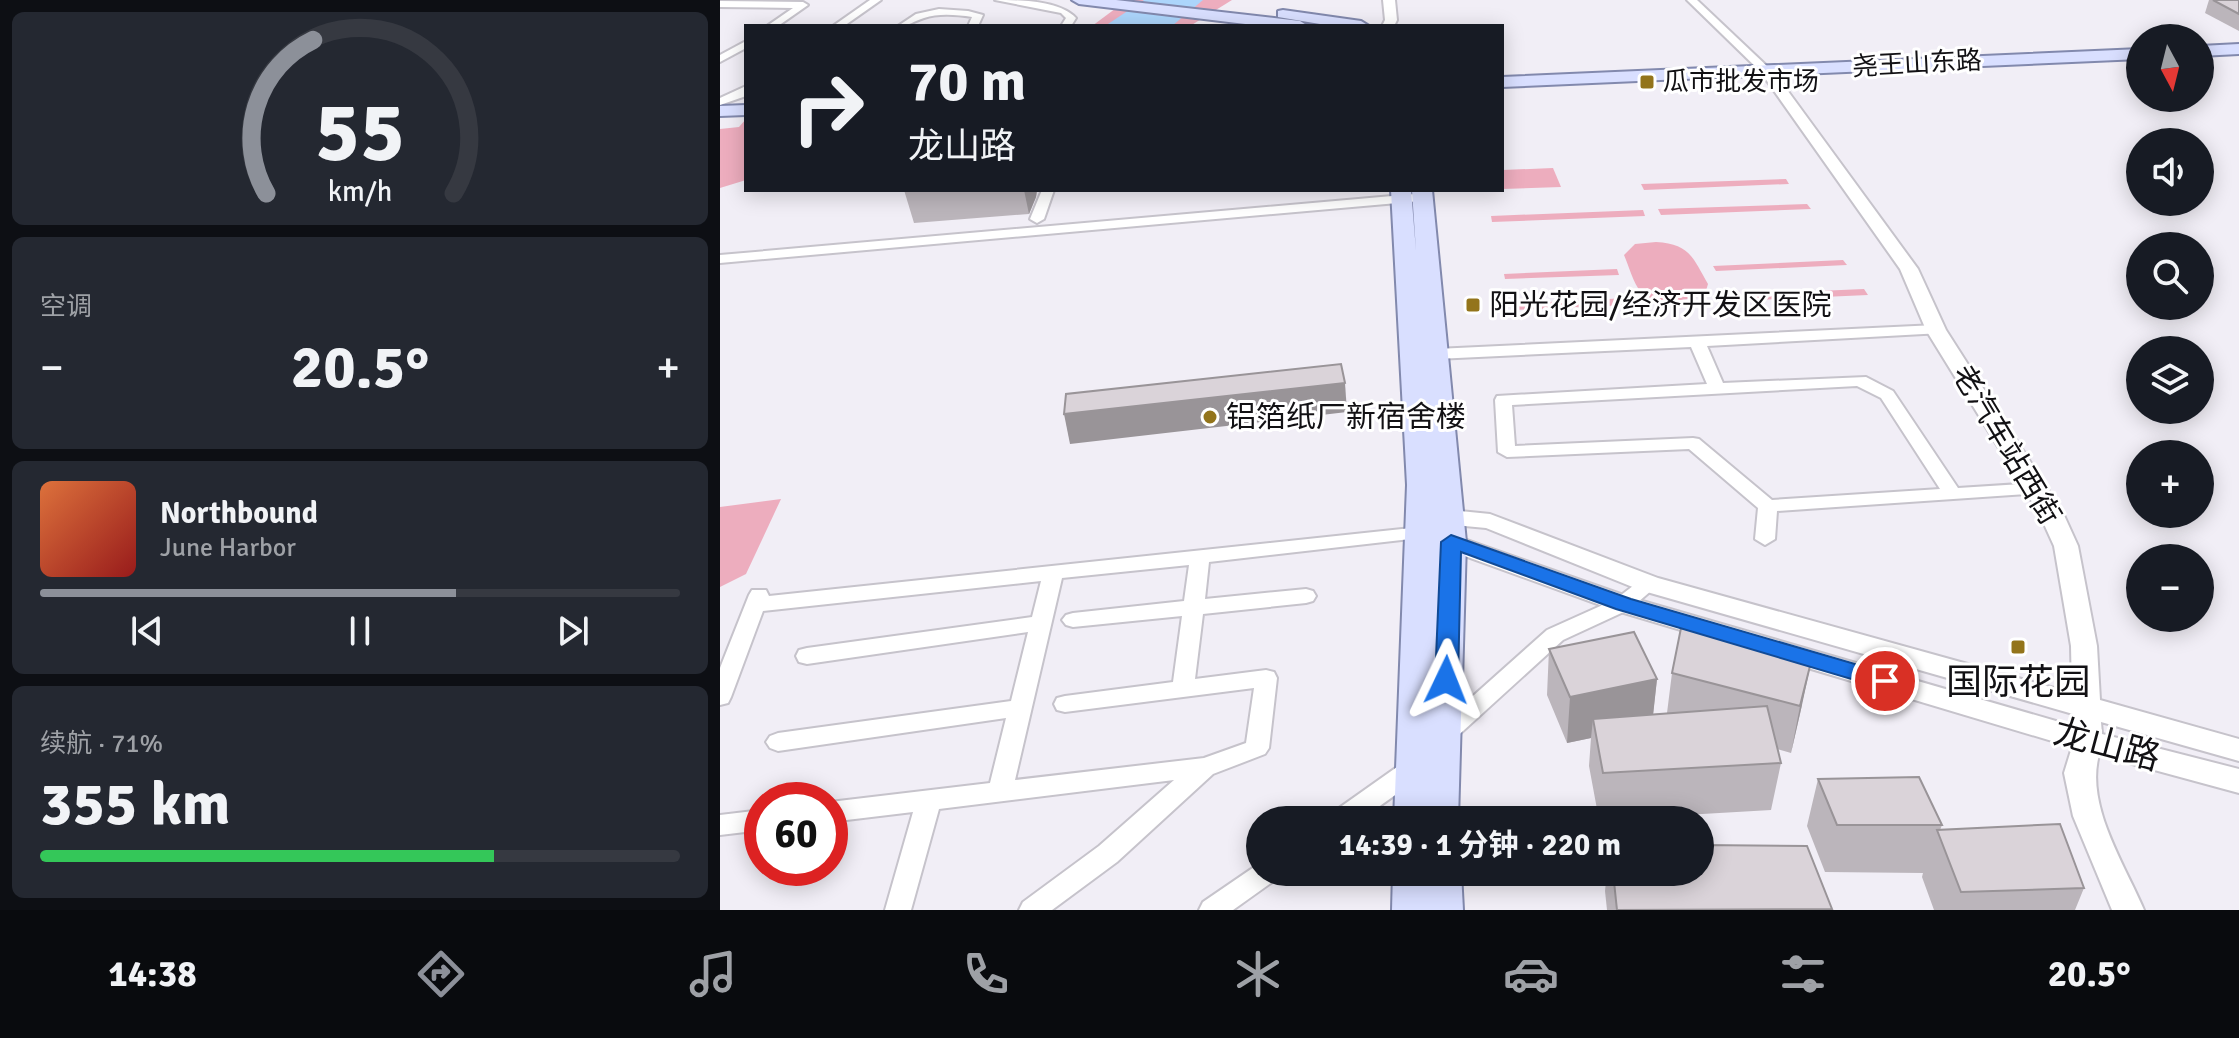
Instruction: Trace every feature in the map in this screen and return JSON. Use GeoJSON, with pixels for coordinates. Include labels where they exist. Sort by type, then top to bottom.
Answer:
{"type":"FeatureCollection","features":[{"type":"Feature","properties":{"kind":"main road"},"geometry":{"type":"LineString","coordinates":[[1079,0],[1283,24]]}},
{"type":"Feature","properties":{"kind":"main road"},"geometry":{"type":"LineString","coordinates":[[1158,0],[1350,24]]}},
{"type":"Feature","properties":{"kind":"main road"},"geometry":{"type":"LineString","coordinates":[[2214,48],[2239,47]]}},
{"type":"Feature","properties":{"kind":"main road","name":"尧王山东路"},"geometry":{"type":"LineString","coordinates":[[1504,79],[2126,53]]}},
{"type":"Feature","properties":{"kind":"main road"},"geometry":{"type":"LineString","coordinates":[[1412,194],[1436,354],[1444,735],[1440,806]]}},
{"type":"Feature","properties":{"kind":"main road"},"geometry":{"type":"LineString","coordinates":[[1412,194],[1421,485],[1440,531],[1413,770],[1413,806]]}},
{"type":"Feature","properties":{"kind":"main road"},"geometry":{"type":"LineString","coordinates":[[1413,886],[1413,910]]}},
{"type":"Feature","properties":{"kind":"main road"},"geometry":{"type":"LineString","coordinates":[[1441,886],[1442,910]]}},
{"type":"Feature","properties":{"kind":"street"},"geometry":{"type":"LineString","coordinates":[[841,24],[876,0]]}},
{"type":"Feature","properties":{"kind":"street"},"geometry":{"type":"LineString","coordinates":[[1000,0],[1064,11],[1071,18],[1067,24]]}},
{"type":"Feature","properties":{"kind":"street"},"geometry":{"type":"LineString","coordinates":[[1389,0],[1389,24]]}},
{"type":"Feature","properties":{"kind":"street"},"geometry":{"type":"LineString","coordinates":[[1692,0],[1764,69]]}},
{"type":"Feature","properties":{"kind":"street"},"geometry":{"type":"LineString","coordinates":[[720,4],[803,5],[775,24]]}},
{"type":"Feature","properties":{"kind":"street"},"geometry":{"type":"LineString","coordinates":[[906,24],[925,13],[963,13],[978,15],[974,24]]}},
{"type":"Feature","properties":{"kind":"street"},"geometry":{"type":"LineString","coordinates":[[720,59],[744,45]]}},
{"type":"Feature","properties":{"kind":"street","name":"老汽车站西街"},"geometry":{"type":"LineString","coordinates":[[1764,69],[1909,269],[1936,330],[2036,489],[2066,546],[2084,646],[2088,741],[2079,773],[2088,816],[2128,910]]}},
{"type":"Feature","properties":{"kind":"street"},"geometry":{"type":"LineString","coordinates":[[1037,219],[1047,192]]}},
{"type":"Feature","properties":{"kind":"street"},"geometry":{"type":"LineString","coordinates":[[720,259],[1365,196],[1412,194]]}},
{"type":"Feature","properties":{"kind":"street"},"geometry":{"type":"LineString","coordinates":[[1436,354],[1936,330]]}},
{"type":"Feature","properties":{"kind":"street"},"geometry":{"type":"LineString","coordinates":[[1697,342],[1717,389]]}},
{"type":"Feature","properties":{"kind":"street"},"geometry":{"type":"LineString","coordinates":[[1952,494],[1887,395],[1860,381],[1503,400],[1507,452],[1693,443],[1768,506],[2036,489]]}},
{"type":"Feature","properties":{"kind":"street"},"geometry":{"type":"LineString","coordinates":[[1765,539],[1768,506]]}},
{"type":"Feature","properties":{"kind":"street","name":"龙山路"},"geometry":{"type":"LineString","coordinates":[[1440,531],[1490,521],[1649,584],[2239,750]]}},
{"type":"Feature","properties":{"kind":"street"},"geometry":{"type":"LineString","coordinates":[[720,697],[758,599],[1440,531]]}},
{"type":"Feature","properties":{"kind":"street","name":"龙山路"},"geometry":{"type":"LineString","coordinates":[[1440,531],[1623,604],[2088,741],[2239,781]]}},
{"type":"Feature","properties":{"kind":"street"},"geometry":{"type":"LineString","coordinates":[[1183,688],[1200,555]]}},
{"type":"Feature","properties":{"kind":"street"},"geometry":{"type":"LineString","coordinates":[[1000,792],[1054,571]]}},
{"type":"Feature","properties":{"kind":"street"},"geometry":{"type":"LineString","coordinates":[[1361,806],[1413,770],[1444,735],[1555,635],[1623,604],[1649,584]]}},
{"type":"Feature","properties":{"kind":"street"},"geometry":{"type":"LineString","coordinates":[[1073,620],[1306,596]]}},
{"type":"Feature","properties":{"kind":"street"},"geometry":{"type":"LineString","coordinates":[[807,656],[1041,623]]}},
{"type":"Feature","properties":{"kind":"street"},"geometry":{"type":"LineString","coordinates":[[848,810],[1205,767],[1257,748],[1266,678],[1065,704]]}},
{"type":"Feature","properties":{"kind":"street"},"geometry":{"type":"LineString","coordinates":[[778,742],[1020,708]]}},
{"type":"Feature","properties":{"kind":"street"},"geometry":{"type":"LineString","coordinates":[[1029,909],[1108,854],[1205,767]]}},
{"type":"Feature","properties":{"kind":"street"},"geometry":{"type":"LineString","coordinates":[[898,910],[929,800]]}},
{"type":"Feature","properties":{"kind":"street"},"geometry":{"type":"LineString","coordinates":[[720,825],[744,822]]}},
{"type":"Feature","properties":{"kind":"street"},"geometry":{"type":"LineString","coordinates":[[1212,910],[1246,886]]}},
{"type":"Feature","properties":{"kind":"shaded area"},"geometry":{"type":"Polygon","coordinates":[[[1127,0],[1232,0],[1193,24],[1095,24],[1127,0]]]}},
{"type":"Feature","properties":{"kind":"shaded area"},"geometry":{"type":"Polygon","coordinates":[[[744,121],[744,181],[720,188],[720,129],[739,127],[744,121]]]}},
{"type":"Feature","properties":{"kind":"shaded area"},"geometry":{"type":"Polygon","coordinates":[[[1553,168],[1561,187],[1504,189],[1504,170],[1553,168]]]}},
{"type":"Feature","properties":{"kind":"shaded area"},"geometry":{"type":"Polygon","coordinates":[[[1786,179],[1789,184],[1644,190],[1641,184],[1786,179]]]}},
{"type":"Feature","properties":{"kind":"shaded area"},"geometry":{"type":"Polygon","coordinates":[[[1807,204],[1811,209],[1661,215],[1658,209],[1807,204]]]}},
{"type":"Feature","properties":{"kind":"shaded area"},"geometry":{"type":"Polygon","coordinates":[[[1643,210],[1645,216],[1492,222],[1491,216],[1643,210]]]}},
{"type":"Feature","properties":{"kind":"shaded area"},"geometry":{"type":"Polygon","coordinates":[[[1656,242],[1676,246],[1689,254],[1708,284],[1705,294],[1672,300],[1654,299],[1641,292],[1624,255],[1635,244],[1656,242]]]}},
{"type":"Feature","properties":{"kind":"shaded area"},"geometry":{"type":"Polygon","coordinates":[[[1843,260],[1847,265],[1716,271],[1713,266],[1843,260]]]}},
{"type":"Feature","properties":{"kind":"shaded area"},"geometry":{"type":"Polygon","coordinates":[[[1617,269],[1619,275],[1505,279],[1504,274],[1617,269]]]}},
{"type":"Feature","properties":{"kind":"shaded area"},"geometry":{"type":"Polygon","coordinates":[[[1864,289],[1868,295],[1732,301],[1729,295],[1864,289]]]}},
{"type":"Feature","properties":{"kind":"shaded area"},"geometry":{"type":"Polygon","coordinates":[[[1628,298],[1630,305],[1512,310],[1510,304],[1628,298]]]}},
{"type":"Feature","properties":{"kind":"shaded area"},"geometry":{"type":"Polygon","coordinates":[[[781,499],[746,574],[720,587],[720,507],[781,499]]]}},
{"type":"Feature","properties":{"kind":"water"},"geometry":{"type":"Polygon","coordinates":[[[1144,0],[1203,0],[1174,24],[1108,24],[1144,0]]]}},
{"type":"Feature","properties":{"kind":"building"},"geometry":{"type":"Polygon","coordinates":[[[2213,0],[2239,0],[2239,14],[2213,0]]]}},
{"type":"Feature","properties":{"kind":"building"},"geometry":{"type":"Polygon","coordinates":[[[1341,364],[1345,383],[1064,414],[1066,394],[1341,364]]]}},
{"type":"Feature","properties":{"kind":"building"},"geometry":{"type":"Polygon","coordinates":[[[1681,628],[1812,658],[1800,706],[1672,673],[1681,628]]]}},
{"type":"Feature","properties":{"kind":"building"},"geometry":{"type":"Polygon","coordinates":[[[1634,632],[1657,679],[1570,697],[1549,649],[1634,632]]]}},
{"type":"Feature","properties":{"kind":"building"},"geometry":{"type":"Polygon","coordinates":[[[1767,706],[1781,763],[1603,773],[1593,719],[1767,706]]]}},
{"type":"Feature","properties":{"kind":"building"},"geometry":{"type":"Polygon","coordinates":[[[1919,777],[1942,825],[1837,825],[1818,779],[1919,777]]]}},
{"type":"Feature","properties":{"kind":"building"},"geometry":{"type":"Polygon","coordinates":[[[2060,824],[2084,888],[1961,892],[1937,830],[2060,824]]]}},
{"type":"Feature","properties":{"kind":"building"},"geometry":{"type":"Polygon","coordinates":[[[1714,845],[1807,846],[1832,909],[1617,910],[1614,886],[1714,886],[1714,845]]]}},
{"type":"Feature","properties":{"kind":"place","name":"瓜市批发市场"},"geometry":{"type":"Point","coordinates":[1647,82]}},
{"type":"Feature","properties":{"kind":"place","name":"阳光花园/经济开发区医院"},"geometry":{"type":"Point","coordinates":[1473,305]}},
{"type":"Feature","properties":{"kind":"place","name":"铝箔纸厂新宿舍楼"},"geometry":{"type":"Point","coordinates":[1210,417]}},
{"type":"Feature","properties":{"kind":"place","name":"国际花园"},"geometry":{"type":"Point","coordinates":[2018,647]}},
{"type":"Feature","properties":{"kind":"route"},"geometry":{"type":"LineString","coordinates":[[1446,680],[1451,542],[1623,604],[1885,681]]}}]}
